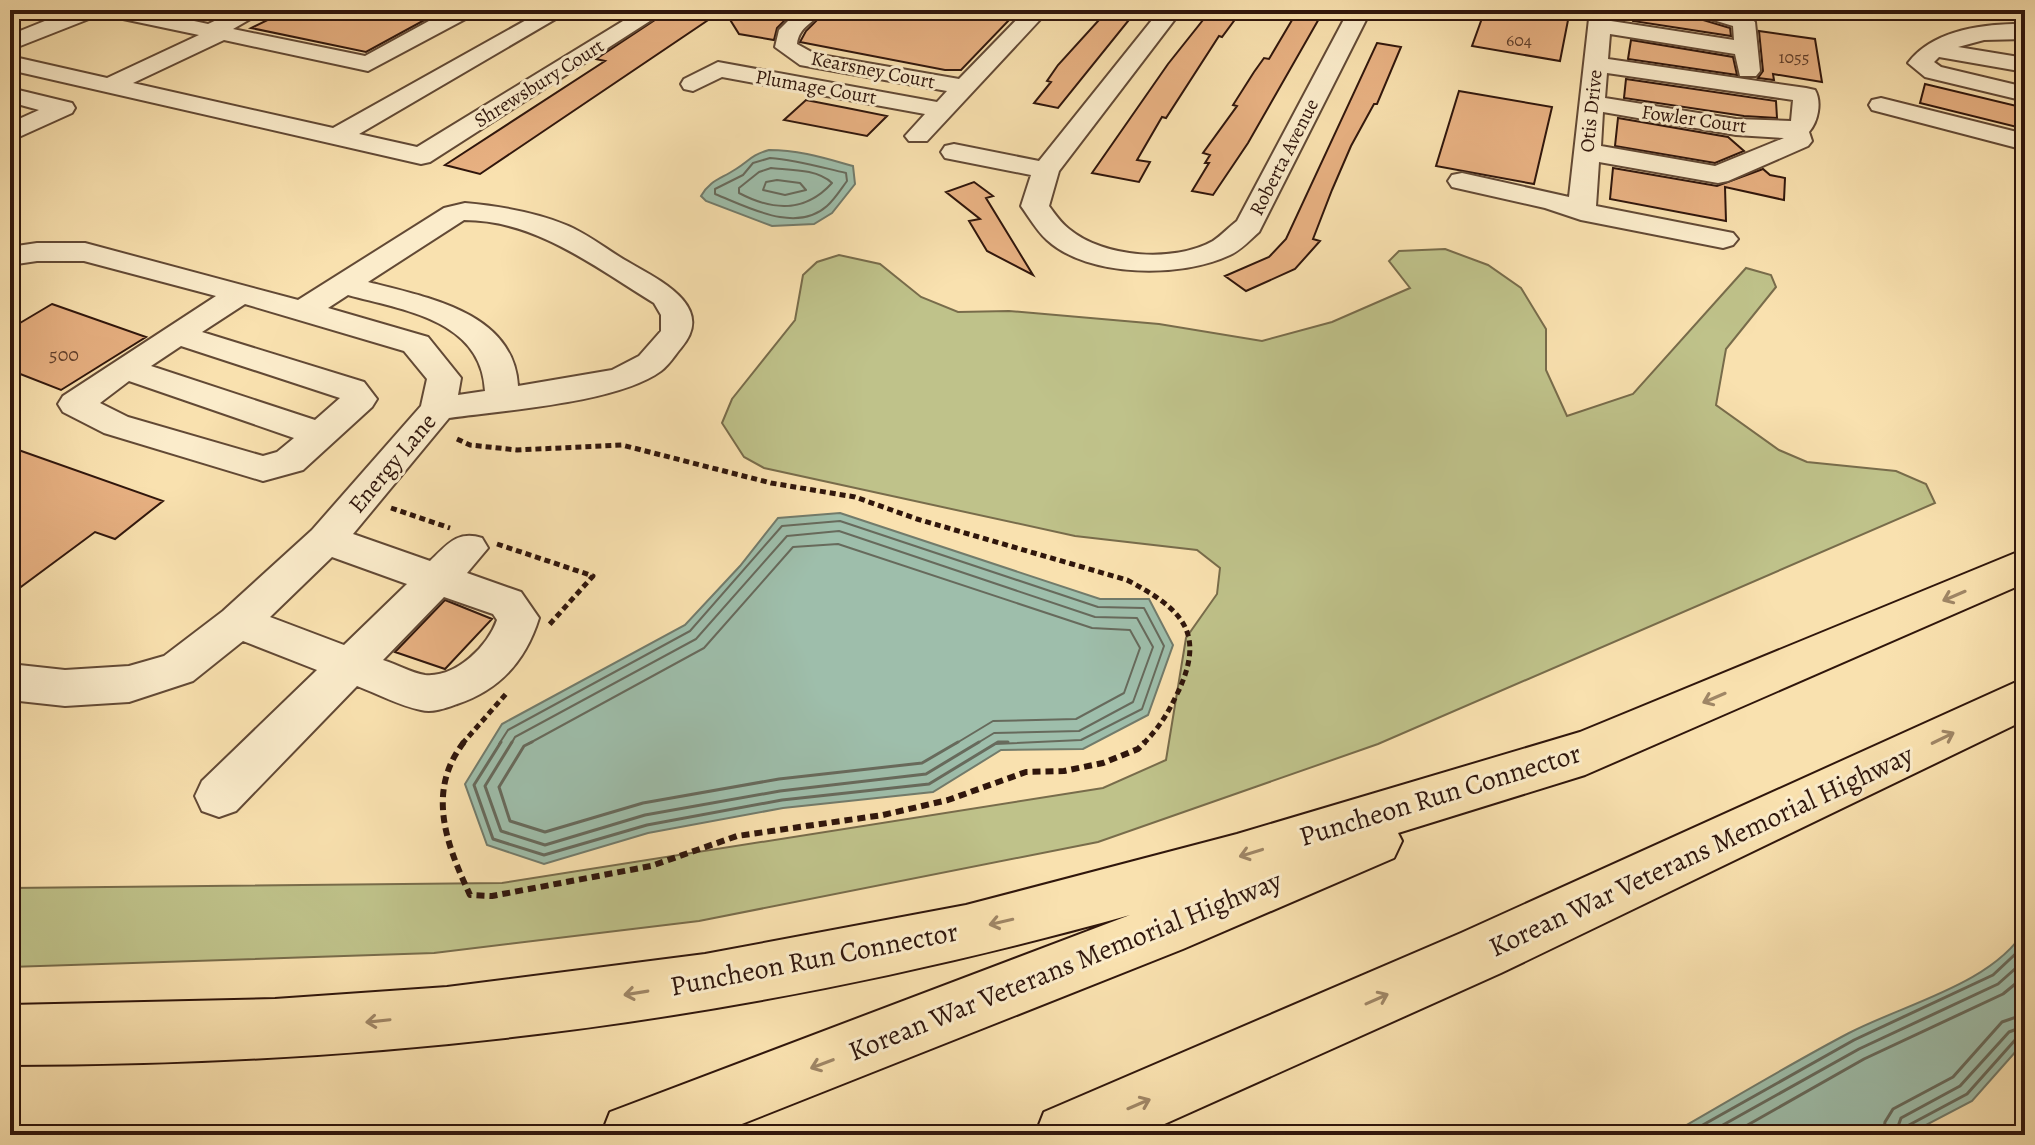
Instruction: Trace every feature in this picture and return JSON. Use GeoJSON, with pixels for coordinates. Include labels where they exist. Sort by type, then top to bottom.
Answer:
{"type":"FeatureCollection","features":[{"type":"Feature","properties":{"kind":"highway","name":"Korean War Veterans Memorial Highway"},"geometry":{"type":"LineString","coordinates":[[633,1135],[1163,930],[2025,565]]}},
{"type":"Feature","properties":{"kind":"highway","name":"Korean War Veterans Memorial Highway"},"geometry":{"type":"LineString","coordinates":[[1067,1135],[1481,953],[2025,698]]}},
{"type":"Feature","properties":{"kind":"highway","name":"Puncheon Run Connector"},"geometry":{"type":"LineString","coordinates":[[10,1035],[191,1033],[354,1024],[597,999],[734,978],[878,951],[1134,890],[1594,749]]}},
{"type":"Feature","properties":{"kind":"street"},"geometry":{"type":"LineString","coordinates":[[10,43],[91,10]]}},
{"type":"Feature","properties":{"kind":"street"},"geometry":{"type":"LineString","coordinates":[[112,10],[368,64],[465,10]]}},
{"type":"Feature","properties":{"kind":"street"},"geometry":{"type":"LineString","coordinates":[[108,86],[255,10]]}},
{"type":"Feature","properties":{"kind":"street"},"geometry":{"type":"LineString","coordinates":[[376,84],[428,61],[520,10]]}},
{"type":"Feature","properties":{"kind":"street"},"geometry":{"type":"LineString","coordinates":[[10,63],[335,138],[417,88],[460,69],[560,10]]}},
{"type":"Feature","properties":{"kind":"street","name":"Shrewsbury Court"},"geometry":{"type":"LineString","coordinates":[[335,138],[421,156],[656,10]]}},
{"type":"Feature","properties":{"kind":"street","name":"Kearsney Court"},"geometry":{"type":"LineString","coordinates":[[813,10],[789,29],[785,38],[786,47],[808,60],[965,87]]}},
{"type":"Feature","properties":{"kind":"street"},"geometry":{"type":"LineString","coordinates":[[918,136],[1038,10]]}},
{"type":"Feature","properties":{"kind":"street"},"geometry":{"type":"LineString","coordinates":[[954,152],[1046,170],[1171,10]]}},
{"type":"Feature","properties":{"kind":"street","name":"Roberta Avenue"},"geometry":{"type":"LineString","coordinates":[[1046,170],[1035,206],[1059,236],[1095,255],[1149,262],[1185,261],[1222,248],[1249,226],[1360,10]]}},
{"type":"Feature","properties":{"kind":"street"},"geometry":{"type":"LineString","coordinates":[[1705,10],[1744,22],[1749,87]]}},
{"type":"Feature","properties":{"kind":"street"},"geometry":{"type":"LineString","coordinates":[[1600,18],[1746,49]]}},
{"type":"Feature","properties":{"kind":"street","name":"Otis Drive"},"geometry":{"type":"LineString","coordinates":[[1581,212],[1600,18]]}},
{"type":"Feature","properties":{"kind":"street"},"geometry":{"type":"LineString","coordinates":[[2025,32],[1986,30],[1912,66],[1880,109],[2025,142]]}},
{"type":"Feature","properties":{"kind":"street"},"geometry":{"type":"LineString","coordinates":[[1587,152],[1718,175],[1799,141],[1796,131],[1804,122],[1806,95],[1596,64]]}},
{"type":"Feature","properties":{"kind":"street"},"geometry":{"type":"LineString","coordinates":[[1912,66],[2025,65]]}},
{"type":"Feature","properties":{"kind":"street"},"geometry":{"type":"LineString","coordinates":[[1912,66],[2025,94]]}},
{"type":"Feature","properties":{"kind":"street","name":"Plumage Court"},"geometry":{"type":"LineString","coordinates":[[693,84],[718,69],[942,110]]}},
{"type":"Feature","properties":{"kind":"street"},"geometry":{"type":"LineString","coordinates":[[10,95],[63,108],[10,133]]}},
{"type":"Feature","properties":{"kind":"street","name":"Fowler Court"},"geometry":{"type":"LineString","coordinates":[[1593,103],[1736,127],[1796,131]]}},
{"type":"Feature","properties":{"kind":"street"},"geometry":{"type":"LineString","coordinates":[[296,129],[323,114]]}},
{"type":"Feature","properties":{"kind":"street"},"geometry":{"type":"LineString","coordinates":[[1462,181],[1553,201],[1581,212],[1723,239]]}},
{"type":"Feature","properties":{"kind":"street"},"geometry":{"type":"LineString","coordinates":[[302,311],[454,214],[465,211],[493,214],[556,231],[665,297],[677,315],[677,333],[668,346],[651,363],[622,378],[502,400],[447,424]]}},
{"type":"Feature","properties":{"kind":"street","name":"Energy Lane"},"geometry":{"type":"LineString","coordinates":[[10,256],[37,252],[85,252],[416,344],[444,378],[447,424],[238,622],[178,669],[129,684],[65,688],[10,682]]}},
{"type":"Feature","properties":{"kind":"street"},"geometry":{"type":"LineString","coordinates":[[344,285],[456,318],[478,332],[497,355],[505,380],[502,400]]}},
{"type":"Feature","properties":{"kind":"street"},"geometry":{"type":"LineString","coordinates":[[178,335],[352,390],[360,399],[290,461],[263,469],[116,425],[75,404],[125,368],[241,293]]}},
{"type":"Feature","properties":{"kind":"street"},"geometry":{"type":"LineString","coordinates":[[125,368],[319,434]]}},
{"type":"Feature","properties":{"kind":"street"},"geometry":{"type":"LineString","coordinates":[[238,622],[423,693],[442,693],[481,673],[515,636],[518,618],[507,603],[326,540]]}},
{"type":"Feature","properties":{"kind":"street"},"geometry":{"type":"LineString","coordinates":[[219,796],[468,548]]}},
{"type":"Feature","properties":{"kind":"path"},"geometry":{"type":"LineString","coordinates":[[447,424],[470,445],[517,450],[622,445],[771,483],[855,497],[917,519],[1127,580],[1159,597],[1178,613],[1192,641],[1189,669],[1163,724],[1138,749],[1103,763],[1064,771],[1026,772],[948,800],[883,815],[737,836],[651,866],[492,896],[470,895],[454,860]]}},
{"type":"Feature","properties":{"kind":"green space"},"geometry":{"type":"Polygon","coordinates":[[[1445,249],[1488,265],[1521,288],[1546,329],[1546,370],[1567,416],[1633,394],[1746,268],[1771,275],[1776,287],[1726,349],[1716,405],[1779,450],[1807,462],[1896,471],[1926,484],[1935,503],[1378,744],[1098,842],[699,921],[434,953],[10,967],[10,888],[502,883],[1103,788],[1166,760],[1186,638],[1217,594],[1220,568],[1197,550],[1075,536],[764,468],[744,457],[722,423],[732,399],[795,320],[803,275],[817,262],[839,255],[880,264],[921,297],[958,312],[1009,311],[1159,324],[1262,341],[1332,322],[1410,288],[1389,261],[1399,251],[1445,249]]]}},
{"type":"Feature","properties":{"kind":"water"},"geometry":{"type":"Polygon","coordinates":[[[769,150],[822,157],[853,166],[855,184],[832,213],[814,224],[772,226],[706,201],[701,196],[712,183],[769,150]]]}},
{"type":"Feature","properties":{"kind":"water"},"geometry":{"type":"Polygon","coordinates":[[[840,513],[1100,599],[1149,599],[1173,645],[1148,715],[1083,749],[1001,750],[933,792],[783,808],[648,833],[544,864],[487,845],[465,784],[502,724],[685,625],[740,566],[778,518],[840,513]]]}},
{"type":"Feature","properties":{"kind":"water"},"geometry":{"type":"Polygon","coordinates":[[[2025,930],[2025,1041],[1972,1101],[1907,1135],[1669,1135],[1849,1033],[1970,979],[2010,949],[2025,930]]]}},
{"type":"Feature","properties":{"kind":"building"},"geometry":{"type":"Polygon","coordinates":[[[288,10],[443,10],[366,52],[251,28],[288,10]]]}},
{"type":"Feature","properties":{"kind":"building"},"geometry":{"type":"Polygon","coordinates":[[[670,10],[723,10],[480,174],[445,165],[605,61],[596,59],[670,10]]]}},
{"type":"Feature","properties":{"kind":"building"},"geometry":{"type":"Polygon","coordinates":[[[724,10],[795,10],[777,28],[774,40],[739,34],[724,10]]]}},
{"type":"Feature","properties":{"kind":"building"},"geometry":{"type":"Polygon","coordinates":[[[827,10],[966,10],[1012,17],[961,70],[945,70],[800,42],[806,31],[827,10]]]}},
{"type":"Feature","properties":{"kind":"building"},"geometry":{"type":"Polygon","coordinates":[[[1108,10],[1137,10],[1058,108],[1034,103],[1051,82],[1047,81],[1058,65],[1108,10]]]}},
{"type":"Feature","properties":{"kind":"building"},"geometry":{"type":"Polygon","coordinates":[[[1211,10],[1242,10],[1222,37],[1219,36],[1166,118],[1162,117],[1137,160],[1150,162],[1139,182],[1092,173],[1168,64],[1211,10]]]}},
{"type":"Feature","properties":{"kind":"building"},"geometry":{"type":"Polygon","coordinates":[[[1298,10],[1324,10],[1248,143],[1213,195],[1192,191],[1209,163],[1205,163],[1210,155],[1203,153],[1237,106],[1233,105],[1254,72],[1264,58],[1269,59],[1298,10]]]}},
{"type":"Feature","properties":{"kind":"building"},"geometry":{"type":"Polygon","coordinates":[[[1485,10],[1570,10],[1560,61],[1472,46],[1485,10]]]}},
{"type":"Feature","properties":{"kind":"building"},"geometry":{"type":"Polygon","coordinates":[[[1634,10],[1693,14],[1696,18],[1730,28],[1731,36],[1633,21],[1634,10]]]}},
{"type":"Feature","properties":{"kind":"building"},"geometry":{"type":"Polygon","coordinates":[[[1759,31],[1815,39],[1822,82],[1773,74],[1774,80],[1758,78],[1763,71],[1759,31]]]}},
{"type":"Feature","properties":{"kind":"building"},"geometry":{"type":"Polygon","coordinates":[[[1631,40],[1733,57],[1737,75],[1628,59],[1631,40]]]}},
{"type":"Feature","properties":{"kind":"building"},"geometry":{"type":"Polygon","coordinates":[[[1377,43],[1401,47],[1377,104],[1374,104],[1351,146],[1332,190],[1313,239],[1320,241],[1295,269],[1246,291],[1225,276],[1269,257],[1286,239],[1377,43]]]}},
{"type":"Feature","properties":{"kind":"building"},"geometry":{"type":"Polygon","coordinates":[[[1626,79],[1776,101],[1777,118],[1624,98],[1626,79]]]}},
{"type":"Feature","properties":{"kind":"building"},"geometry":{"type":"Polygon","coordinates":[[[1925,84],[2025,108],[2025,129],[1920,103],[1925,84]]]}},
{"type":"Feature","properties":{"kind":"building"},"geometry":{"type":"Polygon","coordinates":[[[1459,91],[1552,107],[1534,184],[1436,166],[1459,91]]]}},
{"type":"Feature","properties":{"kind":"building"},"geometry":{"type":"Polygon","coordinates":[[[806,100],[887,116],[867,136],[784,120],[806,100]]]}},
{"type":"Feature","properties":{"kind":"building"},"geometry":{"type":"Polygon","coordinates":[[[1618,118],[1728,137],[1744,151],[1715,163],[1615,146],[1618,118]]]}},
{"type":"Feature","properties":{"kind":"building"},"geometry":{"type":"Polygon","coordinates":[[[1613,168],[1717,186],[1763,169],[1770,175],[1785,178],[1784,200],[1725,187],[1726,221],[1610,199],[1613,168]]]}},
{"type":"Feature","properties":{"kind":"building"},"geometry":{"type":"Polygon","coordinates":[[[974,182],[993,196],[986,198],[1033,275],[987,251],[969,221],[980,219],[946,192],[974,182]]]}},
{"type":"Feature","properties":{"kind":"building"},"geometry":{"type":"Polygon","coordinates":[[[52,304],[146,337],[61,390],[10,370],[10,319],[20,323],[52,304]]]}},
{"type":"Feature","properties":{"kind":"building"},"geometry":{"type":"Polygon","coordinates":[[[10,447],[163,501],[115,539],[95,532],[10,595],[10,447]]]}},
{"type":"Feature","properties":{"kind":"building"},"geometry":{"type":"Polygon","coordinates":[[[445,600],[492,619],[445,669],[395,652],[445,600]]]}}]}
